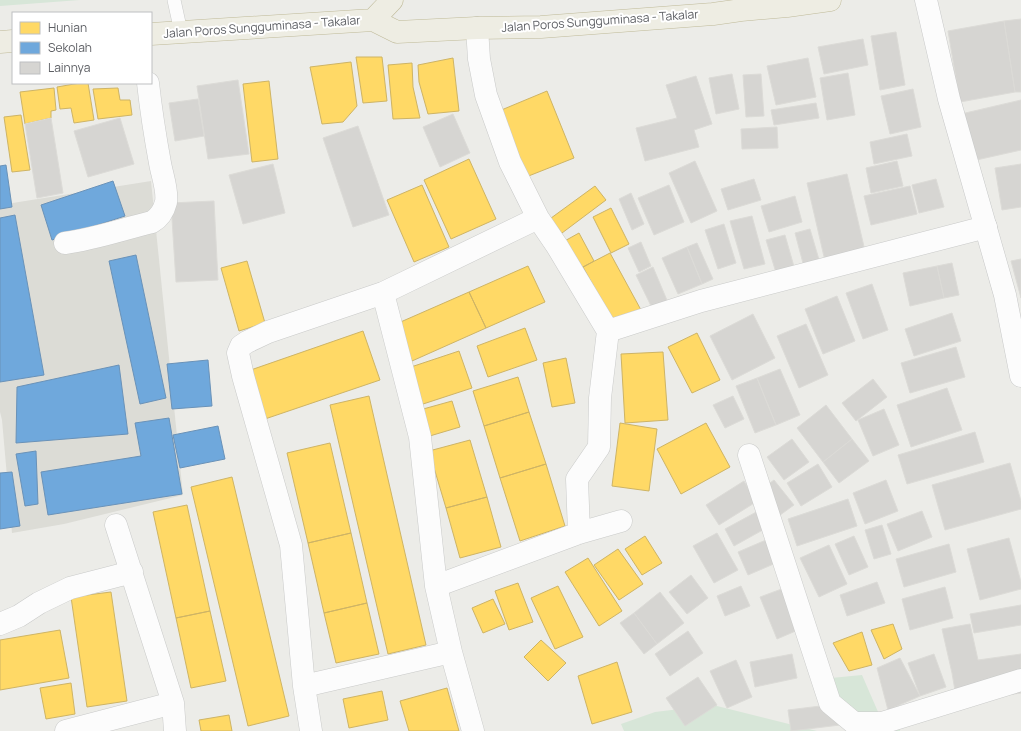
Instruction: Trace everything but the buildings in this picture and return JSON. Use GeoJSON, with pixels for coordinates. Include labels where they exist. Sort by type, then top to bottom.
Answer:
{"type":"FeatureCollection","features":[{"type":"Feature","properties":{"kind":"highway","name":"Jalan Poros Sungguminasa - Takalar"},"geometry":{"type":"LineString","coordinates":[[373,20],[392,0]]}},
{"type":"Feature","properties":{"kind":"highway","name":"Jalan Poros Sungguminasa - Takalar"},"geometry":{"type":"LineString","coordinates":[[152,34],[373,20],[397,32],[542,26],[713,14],[830,0]]}},
{"type":"Feature","properties":{"kind":"highway"},"geometry":{"type":"LineString","coordinates":[[0,42],[12,41]]}},
{"type":"Feature","properties":{"kind":"street"},"geometry":{"type":"LineString","coordinates":[[926,0],[949,99],[1005,295],[1021,376]]}},
{"type":"Feature","properties":{"kind":"street"},"geometry":{"type":"LineString","coordinates":[[477,28],[486,95],[510,162],[538,218],[558,246],[608,331],[600,398],[599,447],[577,479],[580,534]]}},
{"type":"Feature","properties":{"kind":"street"},"geometry":{"type":"LineString","coordinates":[[65,243],[95,238],[122,229],[152,222],[162,211],[166,202],[165,189],[153,123],[148,84]]}},
{"type":"Feature","properties":{"kind":"street"},"geometry":{"type":"LineString","coordinates":[[311,731],[304,686],[291,545],[243,376],[238,353],[241,346],[268,332],[383,293],[538,218]]}},
{"type":"Feature","properties":{"kind":"street"},"geometry":{"type":"LineString","coordinates":[[608,331],[701,302],[986,227]]}},
{"type":"Feature","properties":{"kind":"street"},"geometry":{"type":"LineString","coordinates":[[383,293],[420,437],[436,586],[451,652],[473,731]]}},
{"type":"Feature","properties":{"kind":"street"},"geometry":{"type":"LineString","coordinates":[[749,455],[830,703],[854,723],[882,723],[1021,680]]}},
{"type":"Feature","properties":{"kind":"street"},"geometry":{"type":"LineString","coordinates":[[436,586],[580,534],[622,521]]}},
{"type":"Feature","properties":{"kind":"street"},"geometry":{"type":"LineString","coordinates":[[116,525],[173,703],[175,731]]}},
{"type":"Feature","properties":{"kind":"street"},"geometry":{"type":"LineString","coordinates":[[0,624],[19,616],[40,603],[70,588],[132,572]]}},
{"type":"Feature","properties":{"kind":"street"},"geometry":{"type":"LineString","coordinates":[[304,686],[451,652]]}},
{"type":"Feature","properties":{"kind":"street"},"geometry":{"type":"LineString","coordinates":[[66,731],[173,703]]}},
{"type":"Feature","properties":{"kind":"lane"},"geometry":{"type":"LineString","coordinates":[[174,0],[181,32]]}},
{"type":"Feature","properties":{"kind":"shaded area"},"geometry":{"type":"Polygon","coordinates":[[[151,181],[183,495],[64,524],[12,533],[2,420],[0,412],[0,205],[151,181]]]}},
{"type":"Feature","properties":{"kind":"green space"},"geometry":{"type":"Polygon","coordinates":[[[0,0],[80,0],[0,6],[0,0]]]}},
{"type":"Feature","properties":{"kind":"green space"},"geometry":{"type":"Polygon","coordinates":[[[862,675],[882,721],[899,727],[900,731],[847,731],[831,678],[862,675]]]}},
{"type":"Feature","properties":{"kind":"green space"},"geometry":{"type":"Polygon","coordinates":[[[713,705],[817,731],[624,731],[621,724],[655,712],[713,705]]]}}]}
